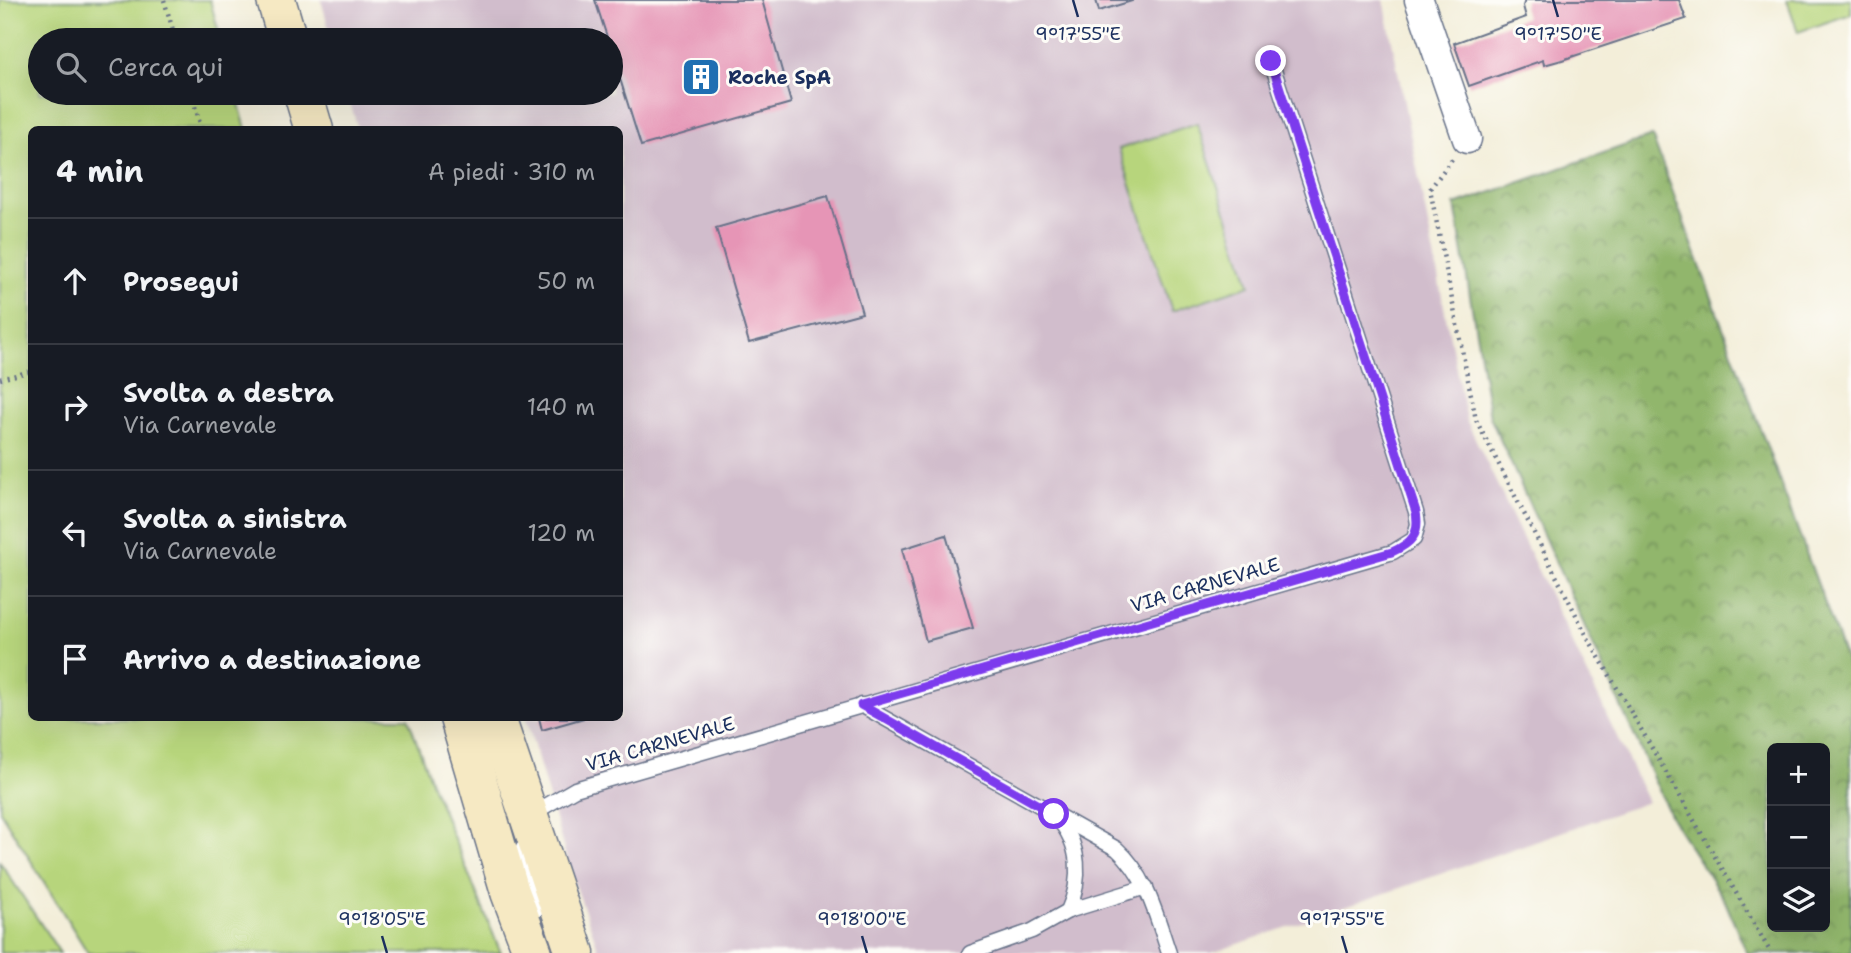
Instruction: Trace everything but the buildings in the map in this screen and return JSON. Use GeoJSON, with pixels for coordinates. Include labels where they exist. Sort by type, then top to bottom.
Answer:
{"type":"FeatureCollection","features":[{"type":"Feature","properties":{"kind":"main road"},"geometry":{"type":"LineString","coordinates":[[276,0],[284,28]]}},
{"type":"Feature","properties":{"kind":"main road"},"geometry":{"type":"LineString","coordinates":[[307,105],[313,126]]}},
{"type":"Feature","properties":{"kind":"main road"},"geometry":{"type":"LineString","coordinates":[[460,721],[510,892],[536,937]]}},
{"type":"Feature","properties":{"kind":"main road"},"geometry":{"type":"LineString","coordinates":[[497,721],[575,953]]}},
{"type":"Feature","properties":{"kind":"street"},"geometry":{"type":"LineString","coordinates":[[1419,0],[1467,139]]}},
{"type":"Feature","properties":{"kind":"lane","name":"VIA CARNEVALE"},"geometry":{"type":"LineString","coordinates":[[528,816],[575,789],[1392,552],[1414,539],[1418,524],[1416,512],[1271,61]]}},
{"type":"Feature","properties":{"kind":"lane"},"geometry":{"type":"LineString","coordinates":[[861,705],[1117,849],[1134,864],[1146,887],[1169,953]]}},
{"type":"Feature","properties":{"kind":"lane"},"geometry":{"type":"LineString","coordinates":[[1054,814],[1066,827],[1077,859],[1075,895],[1068,911]]}},
{"type":"Feature","properties":{"kind":"lane"},"geometry":{"type":"LineString","coordinates":[[528,816],[522,841],[536,937]]}},
{"type":"Feature","properties":{"kind":"lane"},"geometry":{"type":"LineString","coordinates":[[970,953],[1032,931],[1068,911],[1146,887]]}},
{"type":"Feature","properties":{"kind":"path"},"geometry":{"type":"LineString","coordinates":[[164,0],[172,28]]}},
{"type":"Feature","properties":{"kind":"path"},"geometry":{"type":"LineString","coordinates":[[195,105],[201,126]]}},
{"type":"Feature","properties":{"kind":"path"},"geometry":{"type":"LineString","coordinates":[[1467,139],[1430,189],[1476,420],[1588,638],[1771,953]]}},
{"type":"Feature","properties":{"kind":"path"},"geometry":{"type":"LineString","coordinates":[[0,379],[28,372]]}},
{"type":"Feature","properties":{"kind":"shaded area"},"geometry":{"type":"Polygon","coordinates":[[[321,0],[1384,0],[1466,419],[1648,802],[1212,953],[600,953],[569,867],[527,721],[623,721],[623,126],[357,126],[351,105],[623,105],[623,28],[329,28],[321,0]]]}},
{"type":"Feature","properties":{"kind":"green space"},"geometry":{"type":"Polygon","coordinates":[[[0,0],[210,0],[218,28],[28,28],[28,105],[239,105],[245,126],[28,126],[28,721],[409,721],[434,790],[501,953],[88,953],[0,811],[0,0]]]}},
{"type":"Feature","properties":{"kind":"green space"},"geometry":{"type":"Polygon","coordinates":[[[1787,0],[1851,0],[1851,14],[1798,32],[1787,0]]]}},
{"type":"Feature","properties":{"kind":"green space"},"geometry":{"type":"Polygon","coordinates":[[[1197,123],[1250,285],[1172,311],[1119,149],[1197,123]]]}},
{"type":"Feature","properties":{"kind":"green space"},"geometry":{"type":"Polygon","coordinates":[[[1652,136],[1851,674],[1851,953],[1747,953],[1725,901],[1672,819],[1490,417],[1455,205],[1652,136]]]}},
{"type":"Feature","properties":{"kind":"green space"},"geometry":{"type":"Polygon","coordinates":[[[0,862],[60,953],[0,953],[0,862]]]}},
{"type":"Feature","properties":{"kind":"place","name":"Roche SpA"},"geometry":{"type":"Point","coordinates":[701,77]}},
{"type":"Feature","properties":{"kind":"route"},"geometry":{"type":"LineString","coordinates":[[1054,814],[954,755],[861,705],[1392,552],[1409,544],[1417,532],[1416,512],[1271,61]]}}]}
